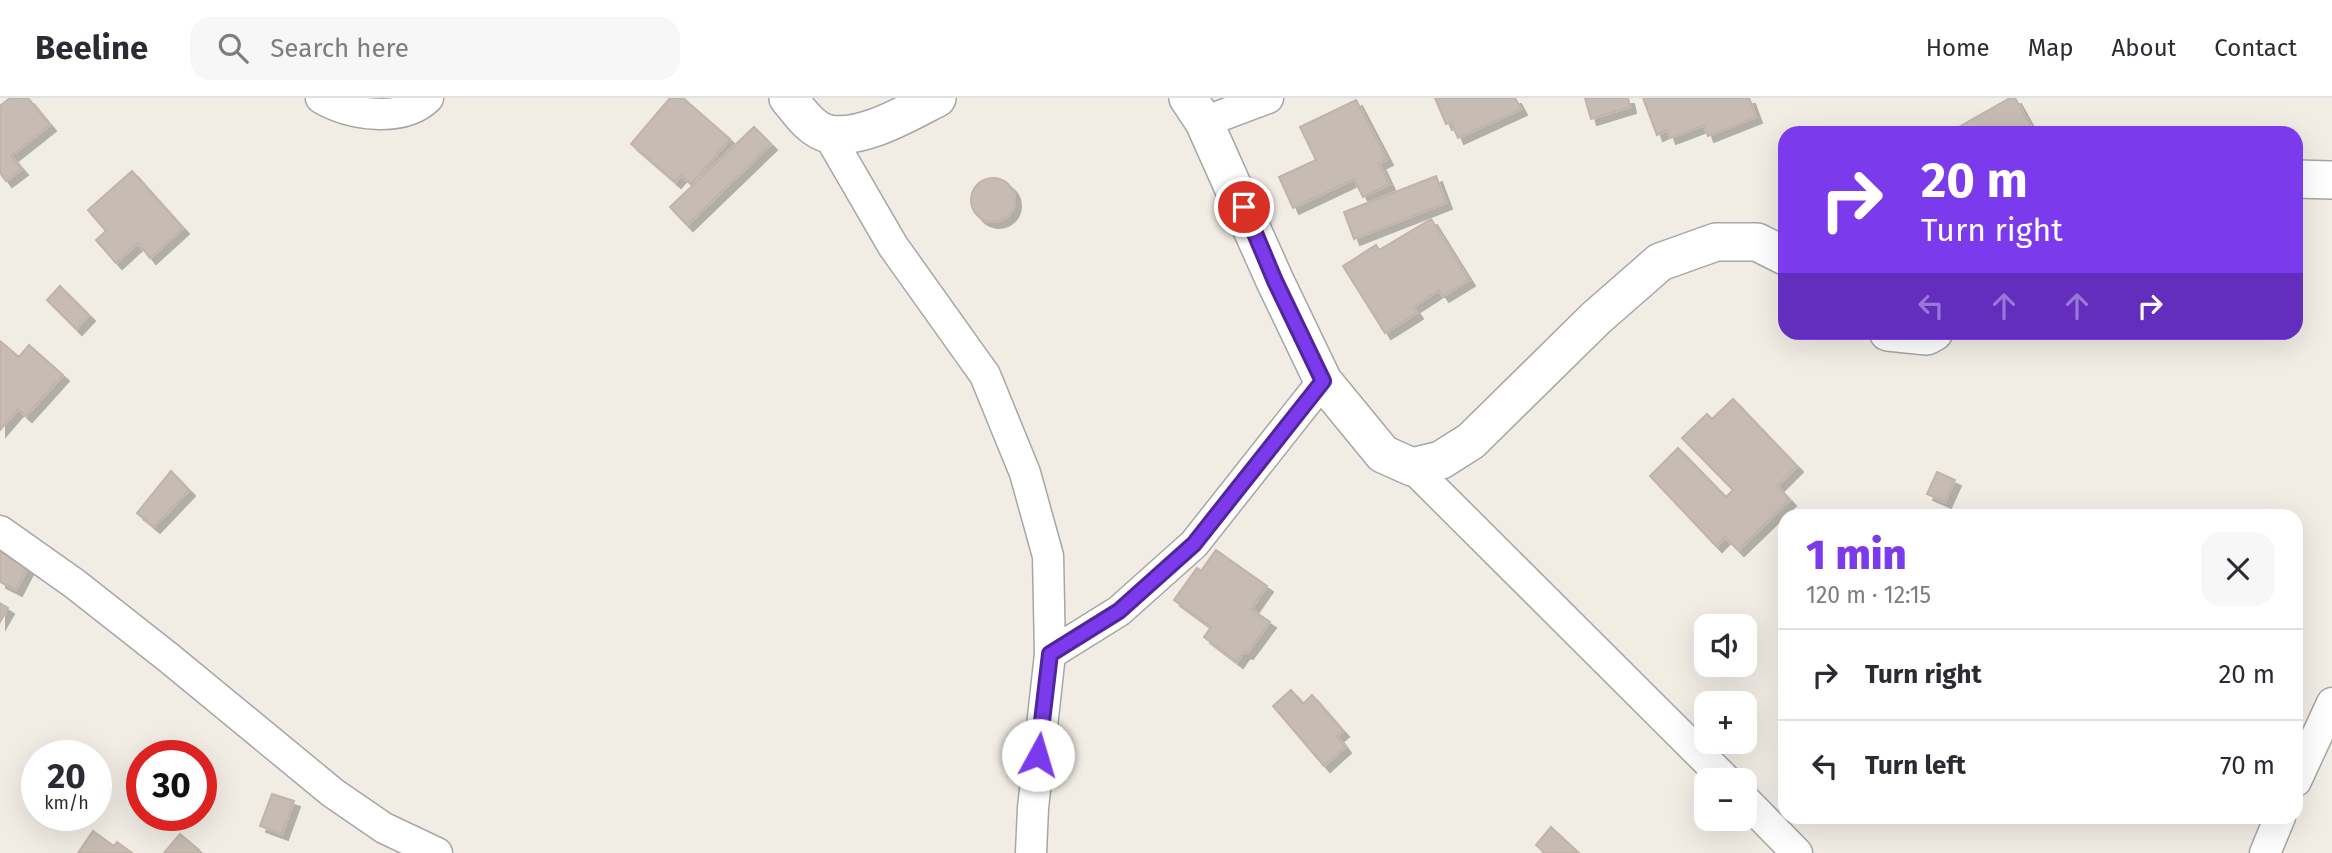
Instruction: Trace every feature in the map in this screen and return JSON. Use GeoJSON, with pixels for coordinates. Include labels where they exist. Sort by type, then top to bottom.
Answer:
{"type":"FeatureCollection","features":[{"type":"Feature","properties":{"kind":"street"},"geometry":{"type":"LineString","coordinates":[[321,98],[359,113],[401,112],[420,106],[428,98]]}},
{"type":"Feature","properties":{"kind":"street"},"geometry":{"type":"LineString","coordinates":[[788,98],[809,123],[828,134],[893,246],[985,375],[1025,473],[1048,556],[1050,654],[1034,794],[1031,853]]}},
{"type":"Feature","properties":{"kind":"street"},"geometry":{"type":"LineString","coordinates":[[828,134],[883,125],[937,98]]}},
{"type":"Feature","properties":{"kind":"street"},"geometry":{"type":"LineString","coordinates":[[1268,98],[1196,110],[1323,381],[1383,454],[1412,467],[1714,768]]}},
{"type":"Feature","properties":{"kind":"street"},"geometry":{"type":"LineString","coordinates":[[2303,179],[2332,180]]}},
{"type":"Feature","properties":{"kind":"street"},"geometry":{"type":"LineString","coordinates":[[1412,467],[1441,460],[1471,441],[1596,318],[1660,262],[1716,242],[1757,242],[1778,252]]}},
{"type":"Feature","properties":{"kind":"street"},"geometry":{"type":"LineString","coordinates":[[1050,654],[1119,611],[1194,544],[1323,381]]}},
{"type":"Feature","properties":{"kind":"street"},"geometry":{"type":"LineString","coordinates":[[0,531],[75,584],[333,793],[384,828],[437,853]]}},
{"type":"Feature","properties":{"kind":"street"},"geometry":{"type":"LineString","coordinates":[[2303,766],[2332,703]]}},
{"type":"Feature","properties":{"kind":"street"},"geometry":{"type":"LineString","coordinates":[[1757,812],[1797,853]]}},
{"type":"Feature","properties":{"kind":"street"},"geometry":{"type":"LineString","coordinates":[[2265,853],[2277,824]]}},
{"type":"Feature","properties":{"kind":"building"},"geometry":{"type":"Polygon","coordinates":[[[10,98],[28,98],[50,125],[11,156],[22,169],[6,181],[0,173],[0,106],[10,98]]]}},
{"type":"Feature","properties":{"kind":"building"},"geometry":{"type":"Polygon","coordinates":[[[670,98],[683,98],[730,139],[691,184],[681,175],[675,182],[631,144],[670,98]]]}},
{"type":"Feature","properties":{"kind":"building"},"geometry":{"type":"Polygon","coordinates":[[[1435,98],[1515,98],[1521,109],[1458,138],[1451,122],[1446,124],[1435,98]]]}},
{"type":"Feature","properties":{"kind":"building"},"geometry":{"type":"Polygon","coordinates":[[[1585,98],[1628,98],[1630,107],[1591,119],[1585,98]]]}},
{"type":"Feature","properties":{"kind":"building"},"geometry":{"type":"Polygon","coordinates":[[[1643,98],[1749,98],[1756,117],[1708,136],[1704,125],[1670,138],[1667,130],[1657,135],[1643,98]]]}},
{"type":"Feature","properties":{"kind":"building"},"geometry":{"type":"Polygon","coordinates":[[[2010,98],[2015,98],[2031,126],[1960,126],[2010,98]]]}},
{"type":"Feature","properties":{"kind":"building"},"geometry":{"type":"Polygon","coordinates":[[[1356,100],[1387,159],[1379,163],[1389,184],[1363,197],[1354,179],[1293,208],[1279,177],[1316,160],[1300,127],[1356,100]]]}},
{"type":"Feature","properties":{"kind":"building"},"geometry":{"type":"Polygon","coordinates":[[[754,127],[771,144],[687,225],[670,207],[754,127]]]}},
{"type":"Feature","properties":{"kind":"building"},"geometry":{"type":"Polygon","coordinates":[[[132,171],[183,228],[150,258],[138,243],[116,263],[96,240],[106,231],[88,210],[132,171]]]}},
{"type":"Feature","properties":{"kind":"building"},"geometry":{"type":"Polygon","coordinates":[[[1436,176],[1446,203],[1354,239],[1344,212],[1436,176]]]}},
{"type":"Feature","properties":{"kind":"building"},"geometry":{"type":"Polygon","coordinates":[[[993,178],[1009,184],[1015,200],[1009,216],[993,222],[977,216],[971,200],[977,184],[993,178]]]}},
{"type":"Feature","properties":{"kind":"building"},"geometry":{"type":"Polygon","coordinates":[[[1431,219],[1469,280],[1443,296],[1439,290],[1413,307],[1417,313],[1385,333],[1343,266],[1376,245],[1379,250],[1431,219]]]}},
{"type":"Feature","properties":{"kind":"building"},"geometry":{"type":"Polygon","coordinates":[[[60,286],[89,315],[76,329],[47,300],[60,286]]]}},
{"type":"Feature","properties":{"kind":"building"},"geometry":{"type":"Polygon","coordinates":[[[0,341],[19,357],[29,345],[63,375],[26,416],[18,409],[0,430],[0,341]]]}},
{"type":"Feature","properties":{"kind":"building"},"geometry":{"type":"Polygon","coordinates":[[[1733,399],[1797,466],[1777,486],[1790,500],[1738,550],[1725,537],[1716,546],[1650,476],[1678,448],[1726,497],[1733,490],[1682,438],[1707,414],[1712,419],[1733,399]]]}},
{"type":"Feature","properties":{"kind":"building"},"geometry":{"type":"Polygon","coordinates":[[[171,471],[189,490],[154,527],[137,513],[171,471]]]}},
{"type":"Feature","properties":{"kind":"building"},"geometry":{"type":"Polygon","coordinates":[[[1937,472],[1955,480],[1945,502],[1927,494],[1937,472]]]}},
{"type":"Feature","properties":{"kind":"building"},"geometry":{"type":"Polygon","coordinates":[[[1216,550],[1267,586],[1251,609],[1270,622],[1237,662],[1204,637],[1211,627],[1174,600],[1197,568],[1201,571],[1216,550]]]}},
{"type":"Feature","properties":{"kind":"building"},"geometry":{"type":"Polygon","coordinates":[[[0,551],[29,565],[16,590],[0,582],[0,551]]]}},
{"type":"Feature","properties":{"kind":"building"},"geometry":{"type":"Polygon","coordinates":[[[0,603],[8,608],[0,622],[0,603]]]}},
{"type":"Feature","properties":{"kind":"building"},"geometry":{"type":"Polygon","coordinates":[[[1291,690],[1303,704],[1312,695],[1343,731],[1337,736],[1345,747],[1324,766],[1273,706],[1291,690]]]}},
{"type":"Feature","properties":{"kind":"building"},"geometry":{"type":"Polygon","coordinates":[[[272,794],[294,801],[282,834],[260,826],[272,794]]]}},
{"type":"Feature","properties":{"kind":"building"},"geometry":{"type":"Polygon","coordinates":[[[1551,827],[1579,853],[1545,853],[1536,845],[1551,827]]]}},
{"type":"Feature","properties":{"kind":"building"},"geometry":{"type":"Polygon","coordinates":[[[93,831],[114,846],[117,842],[132,853],[78,853],[93,831]]]}},
{"type":"Feature","properties":{"kind":"building"},"geometry":{"type":"Polygon","coordinates":[[[180,834],[199,850],[197,853],[164,853],[180,834]]]}},
{"type":"Feature","properties":{"kind":"route"},"geometry":{"type":"LineString","coordinates":[[1038,755],[1050,654],[1119,611],[1194,544],[1323,381],[1275,281],[1244,207]]}}]}
